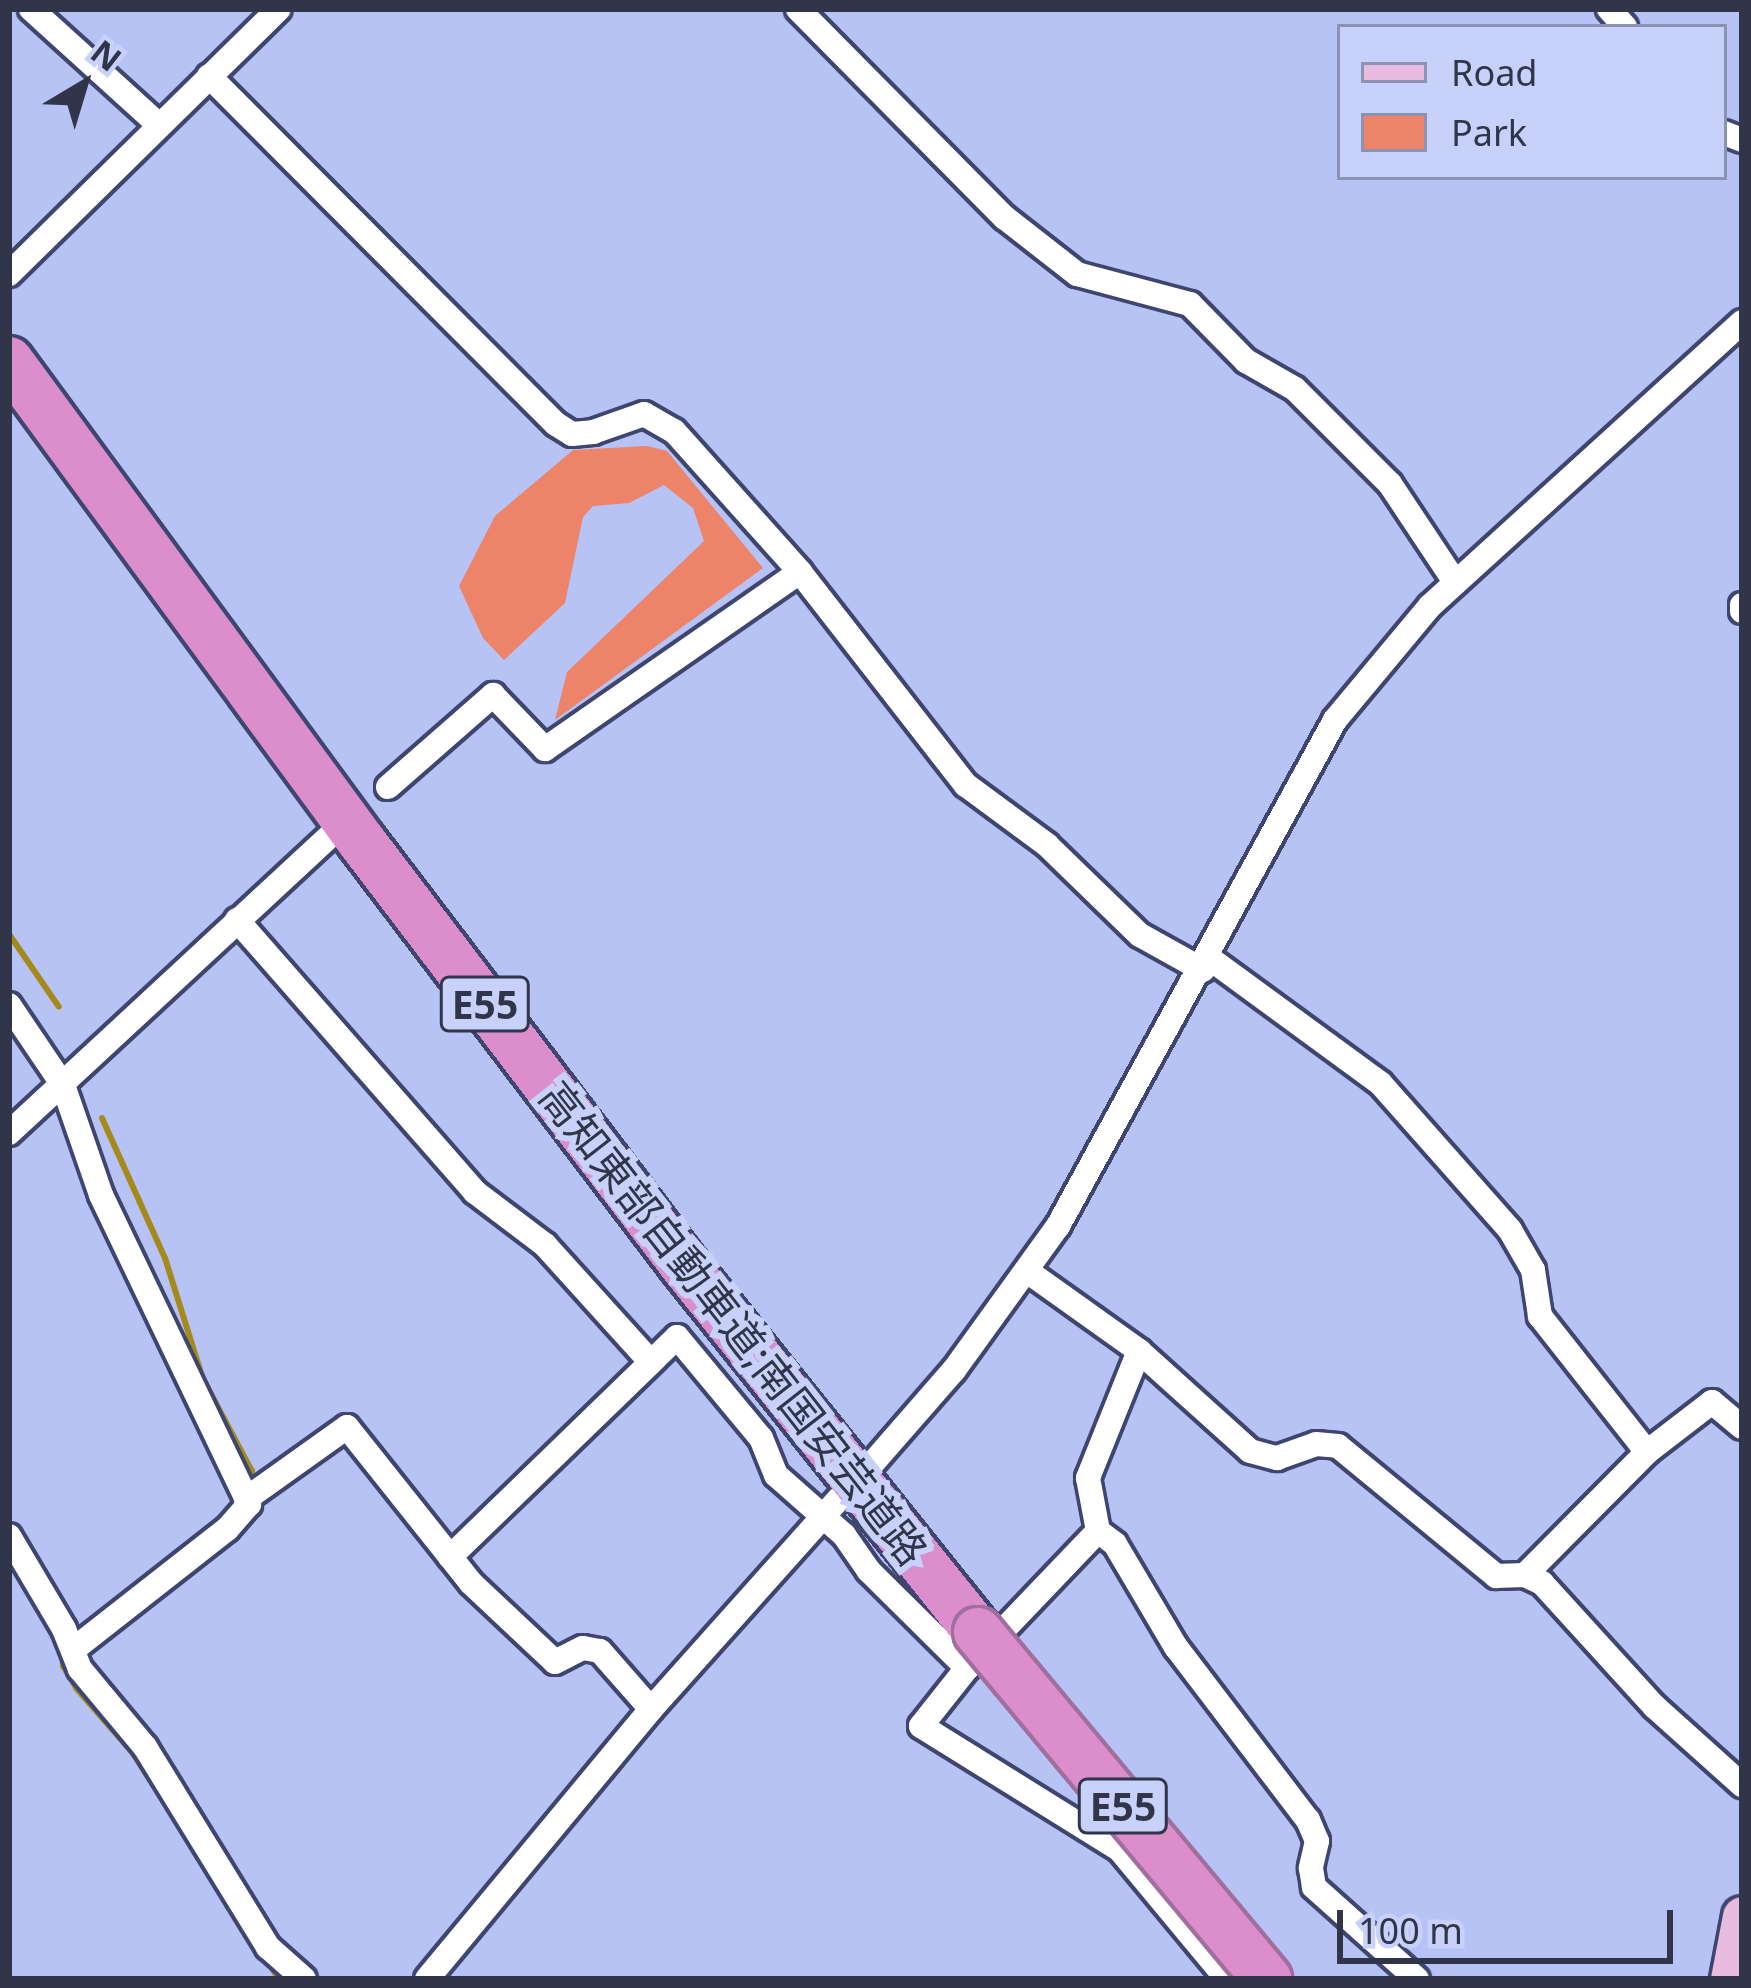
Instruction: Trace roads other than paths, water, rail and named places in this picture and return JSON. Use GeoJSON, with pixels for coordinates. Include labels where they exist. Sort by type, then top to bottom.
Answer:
{"type":"FeatureCollection","features":[{"type":"Feature","properties":{"kind":"highway","name":"高知東部自動車道;南国安芸道路"},"geometry":{"type":"LineString","coordinates":[[9,362],[376,861],[973,1650],[1267,1979]]}},
{"type":"Feature","properties":{"kind":"main road"},"geometry":{"type":"LineString","coordinates":[[1730,1979],[1742,1916]]}},
{"type":"Feature","properties":{"kind":"street"},"geometry":{"type":"LineString","coordinates":[[31,9],[158,124]]}},
{"type":"Feature","properties":{"kind":"street"},"geometry":{"type":"LineString","coordinates":[[9,274],[279,9]]}},
{"type":"Feature","properties":{"kind":"street"},"geometry":{"type":"LineString","coordinates":[[798,9],[1004,217],[1077,274],[1190,304],[1246,361],[1295,389],[1390,484],[1455,583]]}},
{"type":"Feature","properties":{"kind":"street"},"geometry":{"type":"LineString","coordinates":[[209,76],[556,424],[572,434],[644,414],[658,418],[800,572],[966,785],[1047,845],[1140,935],[1206,964],[1380,1083],[1510,1229],[1533,1270],[1540,1316],[1647,1452]]}},
{"type":"Feature","properties":{"kind":"street"},"geometry":{"type":"LineString","coordinates":[[871,1465],[954,1370],[1027,1271],[1206,964],[1335,720],[1455,583],[1742,322]]}},
{"type":"Feature","properties":{"kind":"street"},"geometry":{"type":"LineString","coordinates":[[388,787],[493,694],[545,749],[800,572]]}},
{"type":"Feature","properties":{"kind":"street"},"geometry":{"type":"LineString","coordinates":[[9,1133],[333,833]]}},
{"type":"Feature","properties":{"kind":"street"},"geometry":{"type":"LineString","coordinates":[[237,920],[475,1192],[544,1245],[649,1360]]}},
{"type":"Feature","properties":{"kind":"street"},"geometry":{"type":"LineString","coordinates":[[9,1005],[63,1085],[101,1195],[248,1504],[233,1523],[69,1639]]}},
{"type":"Feature","properties":{"kind":"street"},"geometry":{"type":"LineString","coordinates":[[1027,1271],[1139,1351],[1250,1451],[1277,1458],[1316,1444],[1339,1446],[1473,1561],[1496,1576],[1525,1575],[1542,1583],[1655,1707],[1742,1785]]}},
{"type":"Feature","properties":{"kind":"street"},"geometry":{"type":"LineString","coordinates":[[450,1557],[677,1337],[761,1438],[776,1475],[831,1508],[973,1650]]}},
{"type":"Feature","properties":{"kind":"street"},"geometry":{"type":"LineString","coordinates":[[1139,1351],[1088,1478],[1098,1531],[1115,1544],[1176,1647],[1308,1820],[1317,1841],[1311,1868],[1314,1887],[1418,1979]]}},
{"type":"Feature","properties":{"kind":"street"},"geometry":{"type":"LineString","coordinates":[[1525,1575],[1647,1452],[1712,1402],[1742,1427]]}},
{"type":"Feature","properties":{"kind":"street"},"geometry":{"type":"LineString","coordinates":[[246,1498],[347,1427],[450,1557],[555,1662],[583,1648],[600,1651],[651,1709]]}},
{"type":"Feature","properties":{"kind":"street"},"geometry":{"type":"LineString","coordinates":[[427,1979],[651,1709],[831,1508]]}},
{"type":"Feature","properties":{"kind":"street"},"geometry":{"type":"LineString","coordinates":[[1098,1531],[973,1650],[921,1726],[1120,1850],[1227,1979]]}},
{"type":"Feature","properties":{"kind":"street"},"geometry":{"type":"LineString","coordinates":[[9,1536],[69,1639],[80,1669],[145,1748],[268,1946],[304,1979]]}},
{"type":"Feature","properties":{"kind":"waterway"},"geometry":{"type":"LineString","coordinates":[[9,934],[59,1007]]}},
{"type":"Feature","properties":{"kind":"waterway"},"geometry":{"type":"LineString","coordinates":[[102,1118],[165,1258],[203,1379],[252,1471],[251,1482]]}},
{"type":"Feature","properties":{"kind":"waterway"},"geometry":{"type":"LineString","coordinates":[[72,1634],[222,1517]]}},
{"type":"Feature","properties":{"kind":"waterway"},"geometry":{"type":"LineString","coordinates":[[62,1650],[63,1666],[76,1688],[132,1752],[279,1979]]}}]}
